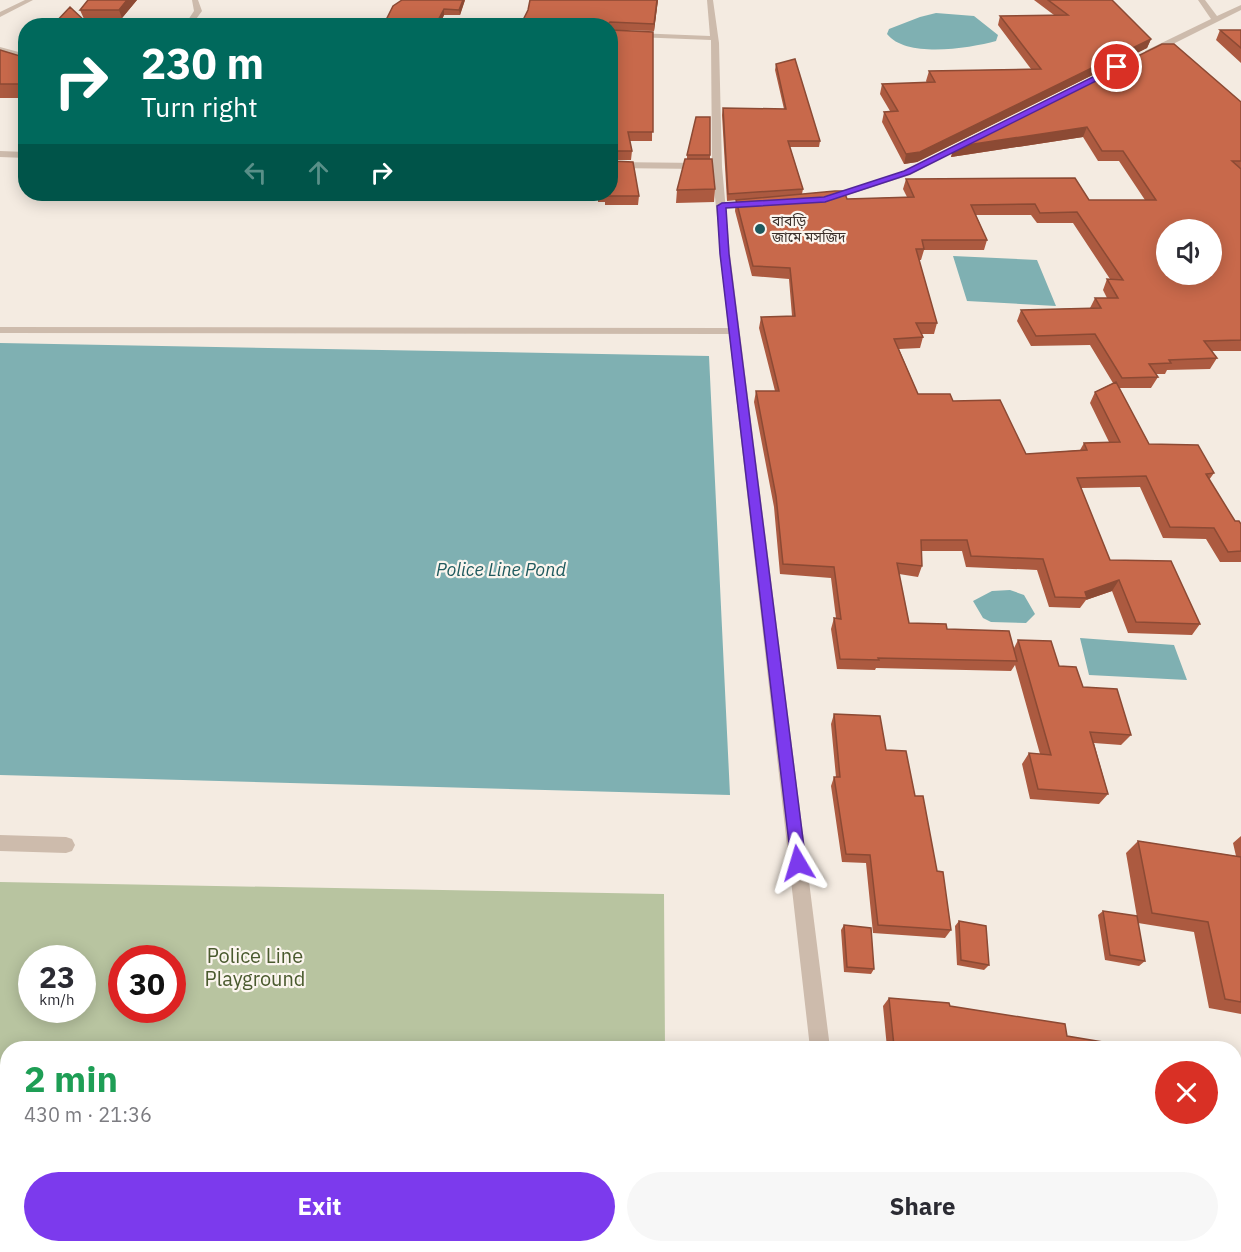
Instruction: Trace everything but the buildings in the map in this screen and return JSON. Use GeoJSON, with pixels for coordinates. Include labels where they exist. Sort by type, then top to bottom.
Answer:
{"type":"FeatureCollection","features":[{"type":"Feature","properties":{"kind":"street"},"geometry":{"type":"LineString","coordinates":[[0,14],[30,0]]}},
{"type":"Feature","properties":{"kind":"street"},"geometry":{"type":"LineString","coordinates":[[193,18],[198,11],[195,0]]}},
{"type":"Feature","properties":{"kind":"street"},"geometry":{"type":"LineString","coordinates":[[710,0],[714,38],[717,166],[727,206],[724,254],[819,1041]]}},
{"type":"Feature","properties":{"kind":"street"},"geometry":{"type":"LineString","coordinates":[[1201,0],[1215,19]]}},
{"type":"Feature","properties":{"kind":"street"},"geometry":{"type":"LineString","coordinates":[[1137,58],[1241,7]]}},
{"type":"Feature","properties":{"kind":"street"},"geometry":{"type":"LineString","coordinates":[[618,33],[714,38]]}},
{"type":"Feature","properties":{"kind":"street"},"geometry":{"type":"LineString","coordinates":[[0,49],[18,54]]}},
{"type":"Feature","properties":{"kind":"street"},"geometry":{"type":"LineString","coordinates":[[813,200],[825,199],[907,172],[982,134]]}},
{"type":"Feature","properties":{"kind":"street"},"geometry":{"type":"LineString","coordinates":[[0,154],[18,155]]}},
{"type":"Feature","properties":{"kind":"street"},"geometry":{"type":"LineString","coordinates":[[618,165],[717,166]]}},
{"type":"Feature","properties":{"kind":"street"},"geometry":{"type":"LineString","coordinates":[[0,330],[734,331]]}},
{"type":"Feature","properties":{"kind":"street"},"geometry":{"type":"LineString","coordinates":[[0,843],[66,845]]}},
{"type":"Feature","properties":{"kind":"green space","name":"Police Line Playground"},"geometry":{"type":"Polygon","coordinates":[[[0,882],[664,894],[665,1041],[0,1041],[0,882]]]}},
{"type":"Feature","properties":{"kind":"water"},"geometry":{"type":"Polygon","coordinates":[[[936,13],[974,16],[998,35],[996,41],[939,50],[923,49],[896,42],[887,34],[889,29],[936,13]]]}},
{"type":"Feature","properties":{"kind":"water"},"geometry":{"type":"Polygon","coordinates":[[[953,256],[1037,260],[1056,306],[967,301],[953,256]]]}},
{"type":"Feature","properties":{"kind":"water","name":"Police Line Pond"},"geometry":{"type":"Polygon","coordinates":[[[0,343],[709,356],[730,795],[0,775],[0,343]]]}},
{"type":"Feature","properties":{"kind":"water"},"geometry":{"type":"Polygon","coordinates":[[[1010,590],[1024,595],[1035,614],[1026,623],[991,622],[983,618],[973,601],[992,591],[1010,590]]]}},
{"type":"Feature","properties":{"kind":"water"},"geometry":{"type":"Polygon","coordinates":[[[1080,638],[1174,645],[1187,680],[1089,675],[1080,638]]]}},
{"type":"Feature","properties":{"kind":"place","name":"বাবড়ি জামে মসজিদ"},"geometry":{"type":"Point","coordinates":[760,229]}},
{"type":"Feature","properties":{"kind":"route"},"geometry":{"type":"LineString","coordinates":[[798,863],[724,254],[722,206],[825,199],[907,172],[1117,67]]}}]}
